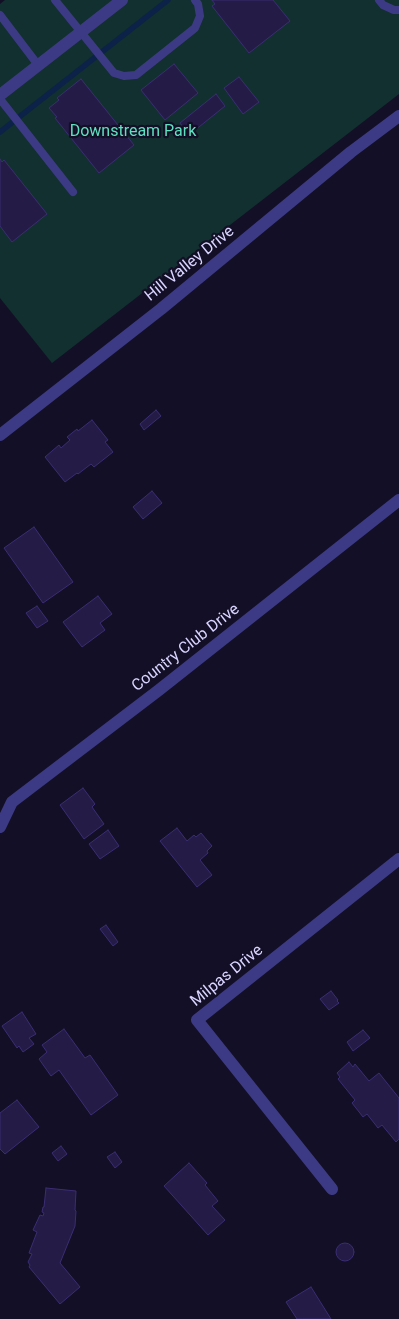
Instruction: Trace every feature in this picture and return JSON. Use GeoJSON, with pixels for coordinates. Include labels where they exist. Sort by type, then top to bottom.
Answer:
{"type":"FeatureCollection","features":[{"type":"Feature","properties":{"kind":"street"},"geometry":{"type":"LineString","coordinates":[[0,95],[122,0]]}},
{"type":"Feature","properties":{"kind":"street","name":"Hill Valley Drive"},"geometry":{"type":"LineString","coordinates":[[0,435],[161,309],[351,152],[399,116]]}},
{"type":"Feature","properties":{"kind":"street","name":"Country Club Drive"},"geometry":{"type":"LineString","coordinates":[[0,827],[12,802],[159,690],[399,500]]}},
{"type":"Feature","properties":{"kind":"street","name":"Milpas Drive"},"geometry":{"type":"LineString","coordinates":[[332,1189],[197,1020],[399,859]]}},
{"type":"Feature","properties":{"kind":"lane"},"geometry":{"type":"LineString","coordinates":[[55,0],[114,73],[124,76],[136,75],[195,28],[200,16],[198,4],[195,0]]}},
{"type":"Feature","properties":{"kind":"lane"},"geometry":{"type":"LineString","coordinates":[[379,0],[383,5],[399,10]]}},
{"type":"Feature","properties":{"kind":"lane"},"geometry":{"type":"LineString","coordinates":[[0,15],[38,65]]}},
{"type":"Feature","properties":{"kind":"lane"},"geometry":{"type":"LineString","coordinates":[[0,99],[73,192]]}},
{"type":"Feature","properties":{"kind":"green space","name":"Downstream Park"},"geometry":{"type":"Polygon","coordinates":[[[5,0],[399,0],[399,94],[52,363],[0,298],[0,4],[5,0]]]}},
{"type":"Feature","properties":{"kind":"building"},"geometry":{"type":"Polygon","coordinates":[[[212,0],[273,0],[290,21],[249,53],[212,6],[215,4],[212,0]]]}},
{"type":"Feature","properties":{"kind":"building"},"geometry":{"type":"Polygon","coordinates":[[[174,64],[198,93],[165,120],[141,90],[174,64]]]}},
{"type":"Feature","properties":{"kind":"building"},"geometry":{"type":"Polygon","coordinates":[[[239,77],[259,102],[243,114],[224,88],[239,77]]]}},
{"type":"Feature","properties":{"kind":"building"},"geometry":{"type":"Polygon","coordinates":[[[81,79],[134,145],[99,173],[49,108],[59,100],[57,98],[81,79]]]}},
{"type":"Feature","properties":{"kind":"building"},"geometry":{"type":"Polygon","coordinates":[[[216,94],[225,106],[189,135],[180,123],[216,94]]]}},
{"type":"Feature","properties":{"kind":"building"},"geometry":{"type":"Polygon","coordinates":[[[0,159],[2,162],[4,160],[47,214],[12,242],[0,226],[0,159]]]}},
{"type":"Feature","properties":{"kind":"building"},"geometry":{"type":"Polygon","coordinates":[[[156,410],[161,416],[144,430],[140,424],[156,410]]]}},
{"type":"Feature","properties":{"kind":"building"},"geometry":{"type":"Polygon","coordinates":[[[92,420],[108,440],[105,442],[113,452],[94,467],[91,464],[65,482],[45,457],[59,445],[61,448],[70,440],[67,437],[92,420]]]}},
{"type":"Feature","properties":{"kind":"building"},"geometry":{"type":"Polygon","coordinates":[[[152,491],[162,503],[143,519],[133,507],[152,491]]]}},
{"type":"Feature","properties":{"kind":"building"},"geometry":{"type":"Polygon","coordinates":[[[34,527],[73,582],[43,603],[4,548],[34,527]]]}},
{"type":"Feature","properties":{"kind":"building"},"geometry":{"type":"Polygon","coordinates":[[[98,596],[112,614],[100,623],[105,630],[82,647],[63,622],[98,596]]]}},
{"type":"Feature","properties":{"kind":"building"},"geometry":{"type":"Polygon","coordinates":[[[37,606],[48,621],[37,628],[26,613],[37,606]]]}},
{"type":"Feature","properties":{"kind":"building"},"geometry":{"type":"Polygon","coordinates":[[[83,788],[95,804],[92,807],[104,824],[84,839],[60,805],[83,788]]]}},
{"type":"Feature","properties":{"kind":"building"},"geometry":{"type":"Polygon","coordinates":[[[177,828],[187,841],[194,835],[196,837],[201,833],[212,846],[207,851],[208,853],[200,860],[212,875],[197,887],[160,841],[177,828]]]}},
{"type":"Feature","properties":{"kind":"building"},"geometry":{"type":"Polygon","coordinates":[[[108,830],[119,846],[100,859],[89,844],[108,830]]]}},
{"type":"Feature","properties":{"kind":"building"},"geometry":{"type":"Polygon","coordinates":[[[106,925],[118,942],[113,946],[100,929],[106,925]]]}},
{"type":"Feature","properties":{"kind":"building"},"geometry":{"type":"Polygon","coordinates":[[[331,991],[339,1003],[329,1010],[320,999],[331,991]]]}},
{"type":"Feature","properties":{"kind":"building"},"geometry":{"type":"Polygon","coordinates":[[[22,1012],[36,1034],[29,1038],[34,1044],[23,1052],[19,1046],[17,1048],[2,1026],[22,1012]]]}},
{"type":"Feature","properties":{"kind":"building"},"geometry":{"type":"Polygon","coordinates":[[[64,1029],[85,1058],[90,1055],[118,1095],[91,1115],[59,1070],[51,1076],[39,1059],[47,1052],[42,1045],[64,1029]]]}},
{"type":"Feature","properties":{"kind":"building"},"geometry":{"type":"Polygon","coordinates":[[[363,1030],[370,1038],[353,1051],[347,1042],[363,1030]]]}},
{"type":"Feature","properties":{"kind":"building"},"geometry":{"type":"Polygon","coordinates":[[[349,1062],[353,1067],[355,1064],[369,1081],[379,1073],[399,1098],[399,1139],[396,1142],[382,1125],[378,1128],[367,1114],[363,1117],[352,1103],[355,1100],[338,1079],[340,1077],[337,1073],[349,1062]]]}},
{"type":"Feature","properties":{"kind":"building"},"geometry":{"type":"Polygon","coordinates":[[[17,1100],[39,1127],[5,1154],[0,1149],[0,1113],[17,1100]]]}},
{"type":"Feature","properties":{"kind":"building"},"geometry":{"type":"Polygon","coordinates":[[[61,1146],[67,1154],[58,1161],[52,1153],[61,1146]]]}},
{"type":"Feature","properties":{"kind":"building"},"geometry":{"type":"Polygon","coordinates":[[[115,1152],[122,1162],[115,1168],[107,1157],[115,1152]]]}},
{"type":"Feature","properties":{"kind":"building"},"geometry":{"type":"Polygon","coordinates":[[[189,1163],[207,1183],[205,1185],[218,1201],[212,1206],[225,1220],[208,1235],[164,1186],[189,1163]]]}},
{"type":"Feature","properties":{"kind":"building"},"geometry":{"type":"Polygon","coordinates":[[[46,1188],[76,1191],[75,1226],[60,1263],[80,1287],[60,1304],[29,1267],[28,1262],[32,1254],[29,1253],[37,1232],[33,1230],[40,1215],[43,1216],[44,1213],[42,1212],[46,1188]]]}},
{"type":"Feature","properties":{"kind":"building"},"geometry":{"type":"Polygon","coordinates":[[[345,1243],[351,1246],[354,1252],[351,1258],[345,1261],[339,1258],[336,1252],[339,1246],[345,1243]]]}},
{"type":"Feature","properties":{"kind":"building"},"geometry":{"type":"Polygon","coordinates":[[[311,1287],[331,1319],[297,1319],[286,1302],[311,1287]]]}},
{"type":"Feature","properties":{"kind":"waterway"},"geometry":{"type":"LineString","coordinates":[[0,132],[168,0]]}}]}
